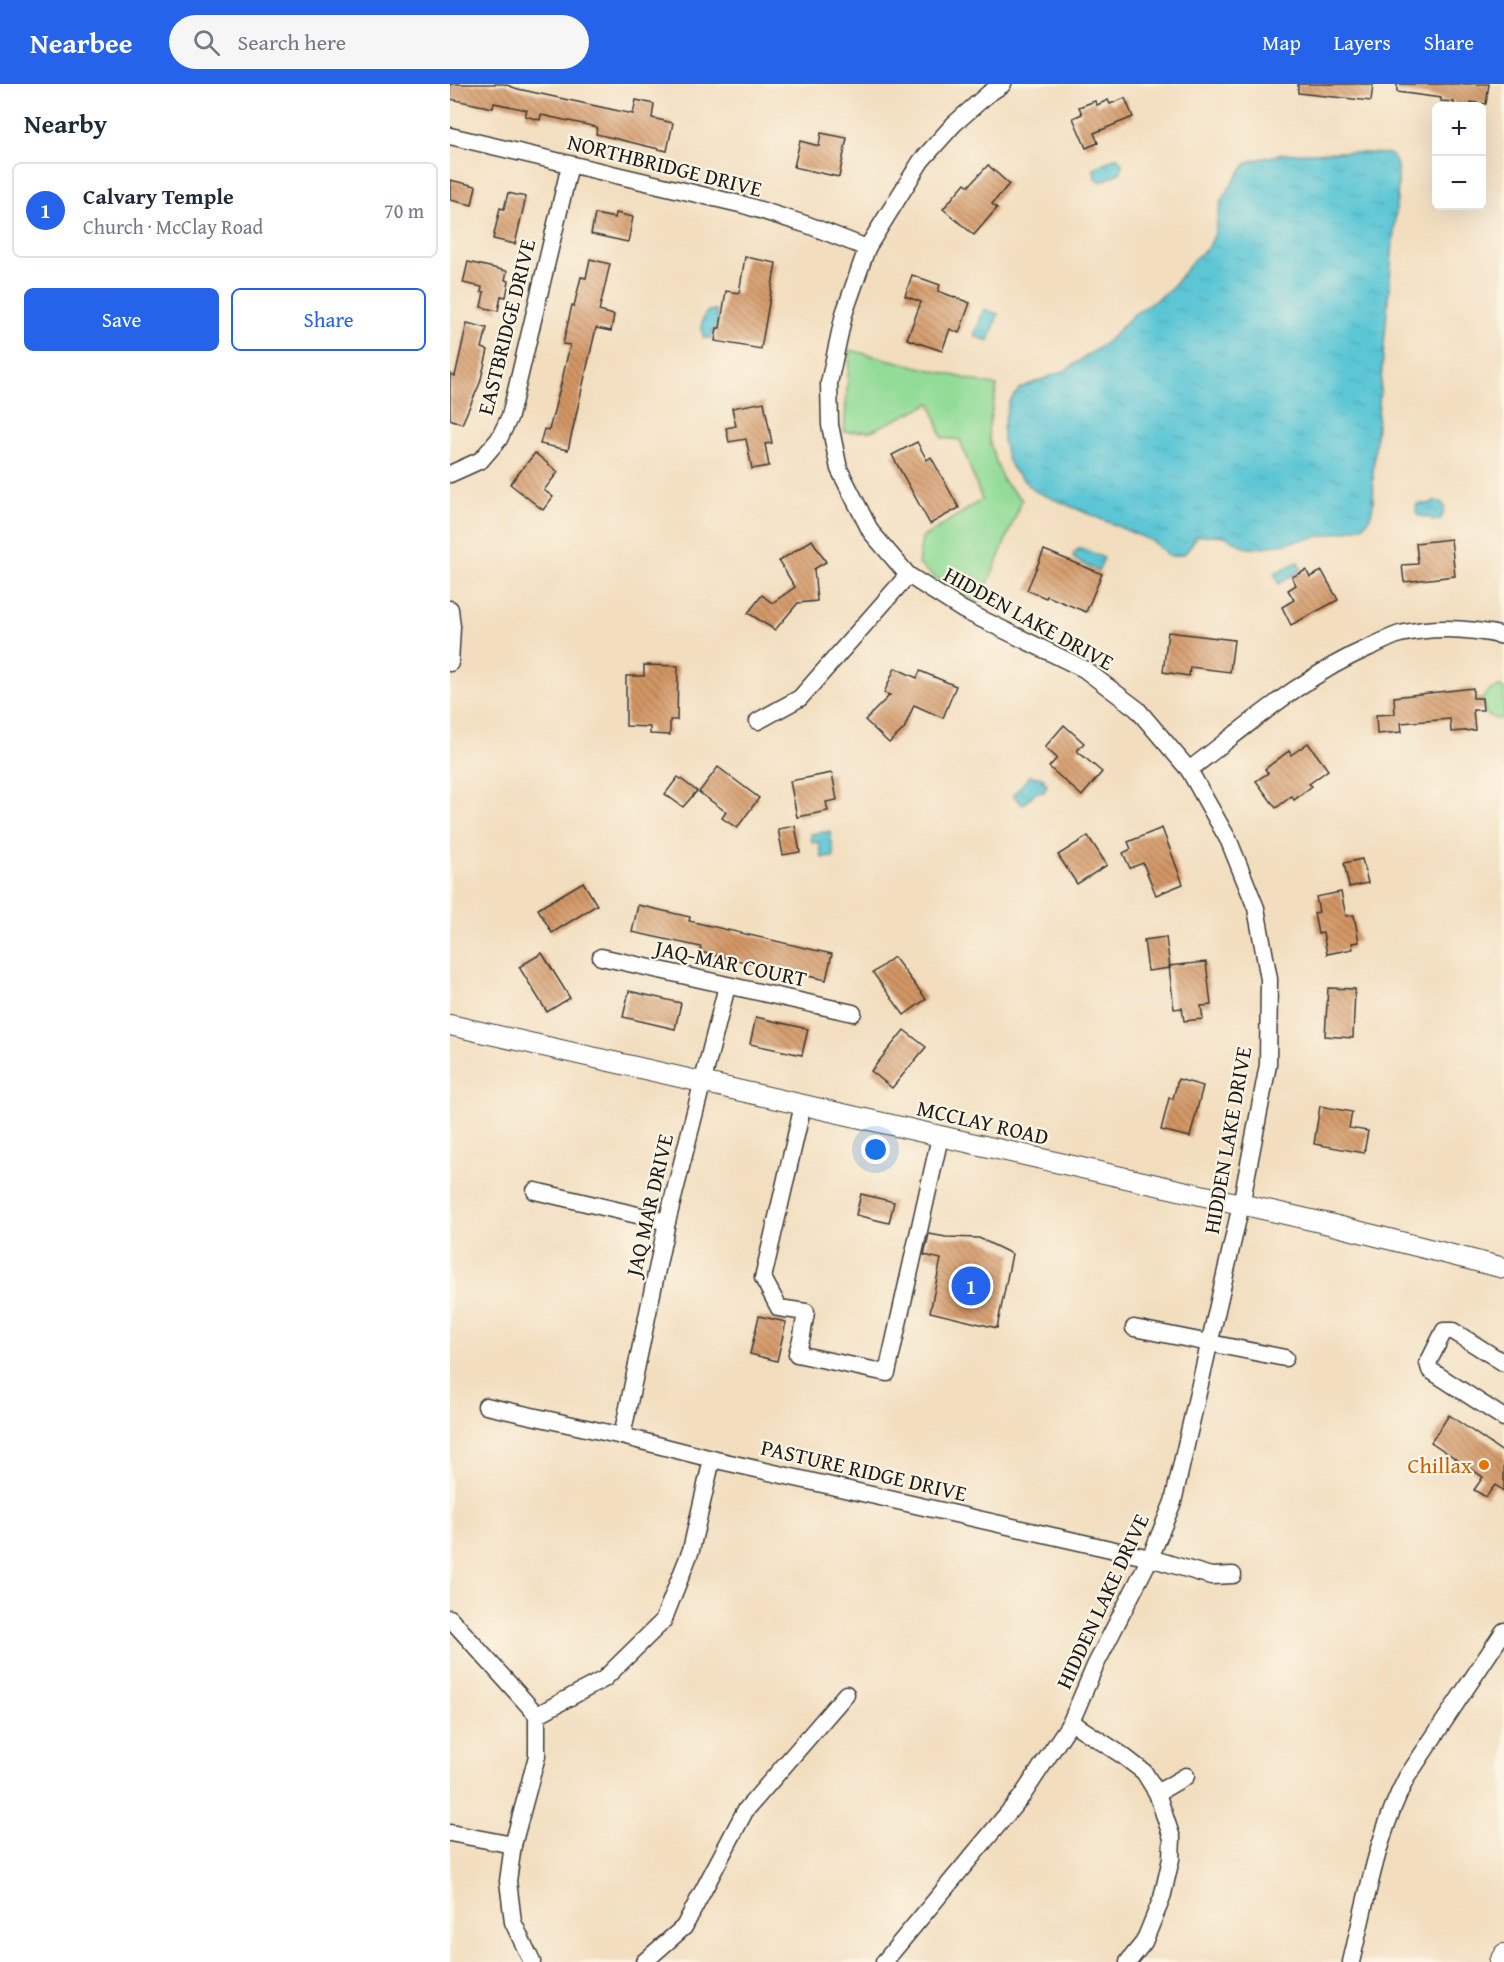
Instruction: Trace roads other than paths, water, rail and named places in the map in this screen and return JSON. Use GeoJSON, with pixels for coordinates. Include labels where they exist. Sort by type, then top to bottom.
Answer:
{"type":"FeatureCollection","features":[{"type":"Feature","properties":{"kind":"main road","name":"MCCLAY ROAD"},"geometry":{"type":"LineString","coordinates":[[450,1025],[1329,1224],[1504,1268]]}},
{"type":"Feature","properties":{"kind":"main road"},"geometry":{"type":"LineString","coordinates":[[1499,1962],[1504,1954]]}},
{"type":"Feature","properties":{"kind":"street","name":"HIDDEN LAKE DRIVE"},"geometry":{"type":"LineString","coordinates":[[884,1962],[1022,1796],[1071,1722],[1095,1666],[1150,1557],[1173,1502],[1240,1205],[1268,1065],[1269,979],[1256,908],[1229,841],[1189,770],[1137,709],[1084,669],[963,610],[908,575],[871,532],[839,469],[830,425],[829,383],[844,314],[867,248],[921,161],[954,123],[1003,84]]}},
{"type":"Feature","properties":{"kind":"street","name":"NORTHBRIDGE DRIVE"},"geometry":{"type":"LineString","coordinates":[[450,136],[744,206],[808,225],[867,248]]}},
{"type":"Feature","properties":{"kind":"street","name":"EASTBRIDGE DRIVE"},"geometry":{"type":"LineString","coordinates":[[450,474],[481,460],[499,439],[510,416],[570,165]]}},
{"type":"Feature","properties":{"kind":"street"},"geometry":{"type":"LineString","coordinates":[[758,721],[800,698],[908,575]]}},
{"type":"Feature","properties":{"kind":"street"},"geometry":{"type":"LineString","coordinates":[[450,609],[452,627],[450,663]]}},
{"type":"Feature","properties":{"kind":"street"},"geometry":{"type":"LineString","coordinates":[[1189,770],[1309,679],[1353,654],[1399,634],[1441,628],[1480,630],[1504,636]]}},
{"type":"Feature","properties":{"kind":"street","name":"JAQ-MAR COURT"},"geometry":{"type":"LineString","coordinates":[[601,957],[853,1013]]}},
{"type":"Feature","properties":{"kind":"street","name":"JAQ MAR DRIVE"},"geometry":{"type":"LineString","coordinates":[[622,1436],[667,1222],[727,986]]}},
{"type":"Feature","properties":{"kind":"street"},"geometry":{"type":"LineString","coordinates":[[803,1105],[763,1278],[779,1308],[806,1312],[797,1354],[887,1373],[940,1137]]}},
{"type":"Feature","properties":{"kind":"street"},"geometry":{"type":"LineString","coordinates":[[535,1191],[667,1222]]}},
{"type":"Feature","properties":{"kind":"street"},"geometry":{"type":"LineString","coordinates":[[1134,1328],[1286,1358]]}},
{"type":"Feature","properties":{"kind":"street"},"geometry":{"type":"LineString","coordinates":[[1504,1363],[1453,1330],[1444,1331],[1428,1363],[1430,1370],[1504,1418]]}},
{"type":"Feature","properties":{"kind":"street","name":"PASTURE RIDGE DRIVE"},"geometry":{"type":"LineString","coordinates":[[486,1407],[1150,1557],[1211,1576],[1233,1575]]}},
{"type":"Feature","properties":{"kind":"street"},"geometry":{"type":"LineString","coordinates":[[537,1715],[604,1679],[663,1621],[691,1550],[712,1459]]}},
{"type":"Feature","properties":{"kind":"street"},"geometry":{"type":"LineString","coordinates":[[450,1618],[537,1715],[537,1756],[513,1845],[508,1881],[513,1922],[532,1962]]}},
{"type":"Feature","properties":{"kind":"street"},"geometry":{"type":"LineString","coordinates":[[1351,1962],[1394,1801],[1504,1631]]}},
{"type":"Feature","properties":{"kind":"street"},"geometry":{"type":"LineString","coordinates":[[644,1962],[684,1927],[745,1811],[846,1694]]}},
{"type":"Feature","properties":{"kind":"street"},"geometry":{"type":"LineString","coordinates":[[1071,1722],[1144,1772],[1157,1793],[1172,1838],[1171,1859],[1162,1898],[1144,1942],[1128,1962]]}},
{"type":"Feature","properties":{"kind":"street"},"geometry":{"type":"LineString","coordinates":[[1157,1793],[1186,1776]]}},
{"type":"Feature","properties":{"kind":"street"},"geometry":{"type":"LineString","coordinates":[[450,1833],[513,1845]]}},
{"type":"Feature","properties":{"kind":"water"},"geometry":{"type":"Polygon","coordinates":[[[1338,152],[1390,154],[1395,161],[1398,173],[1373,471],[1373,507],[1364,525],[1327,535],[1255,548],[1245,547],[1224,536],[1196,536],[1186,552],[1169,556],[1152,541],[1035,491],[1014,471],[1008,461],[1003,441],[1003,428],[1009,402],[1020,388],[1066,370],[1108,341],[1133,315],[1170,290],[1194,259],[1208,248],[1214,236],[1221,201],[1241,170],[1250,161],[1283,154],[1338,152]]]}},
{"type":"Feature","properties":{"kind":"water"},"geometry":{"type":"Polygon","coordinates":[[[1117,157],[1122,164],[1121,172],[1101,182],[1095,178],[1094,168],[1117,157]]]}},
{"type":"Feature","properties":{"kind":"water"},"geometry":{"type":"Polygon","coordinates":[[[984,309],[998,314],[989,341],[974,336],[984,309]]]}},
{"type":"Feature","properties":{"kind":"water"},"geometry":{"type":"Polygon","coordinates":[[[716,310],[718,322],[711,338],[704,338],[702,327],[704,317],[708,311],[716,310]]]}},
{"type":"Feature","properties":{"kind":"water"},"geometry":{"type":"Polygon","coordinates":[[[1435,501],[1441,502],[1445,507],[1441,519],[1434,521],[1429,517],[1419,516],[1416,511],[1417,504],[1429,504],[1435,501]]]}},
{"type":"Feature","properties":{"kind":"water"},"geometry":{"type":"Polygon","coordinates":[[[1078,549],[1084,549],[1104,558],[1098,571],[1074,559],[1073,555],[1078,549]]]}},
{"type":"Feature","properties":{"kind":"water"},"geometry":{"type":"Polygon","coordinates":[[[1298,562],[1301,570],[1279,584],[1274,573],[1298,562]]]}},
{"type":"Feature","properties":{"kind":"water"},"geometry":{"type":"Polygon","coordinates":[[[1030,776],[1044,778],[1043,782],[1047,783],[1046,789],[1044,792],[1036,792],[1023,805],[1013,795],[1030,776]]]}},
{"type":"Feature","properties":{"kind":"water"},"geometry":{"type":"Polygon","coordinates":[[[830,831],[834,857],[822,858],[819,842],[812,843],[811,834],[830,831]]]}},
{"type":"Feature","properties":{"kind":"place","name":"Calvary Temple"},"geometry":{"type":"Point","coordinates":[971,1286]}},
{"type":"Feature","properties":{"kind":"place","name":"Chillax"},"geometry":{"type":"Point","coordinates":[1484,1465]}}]}
